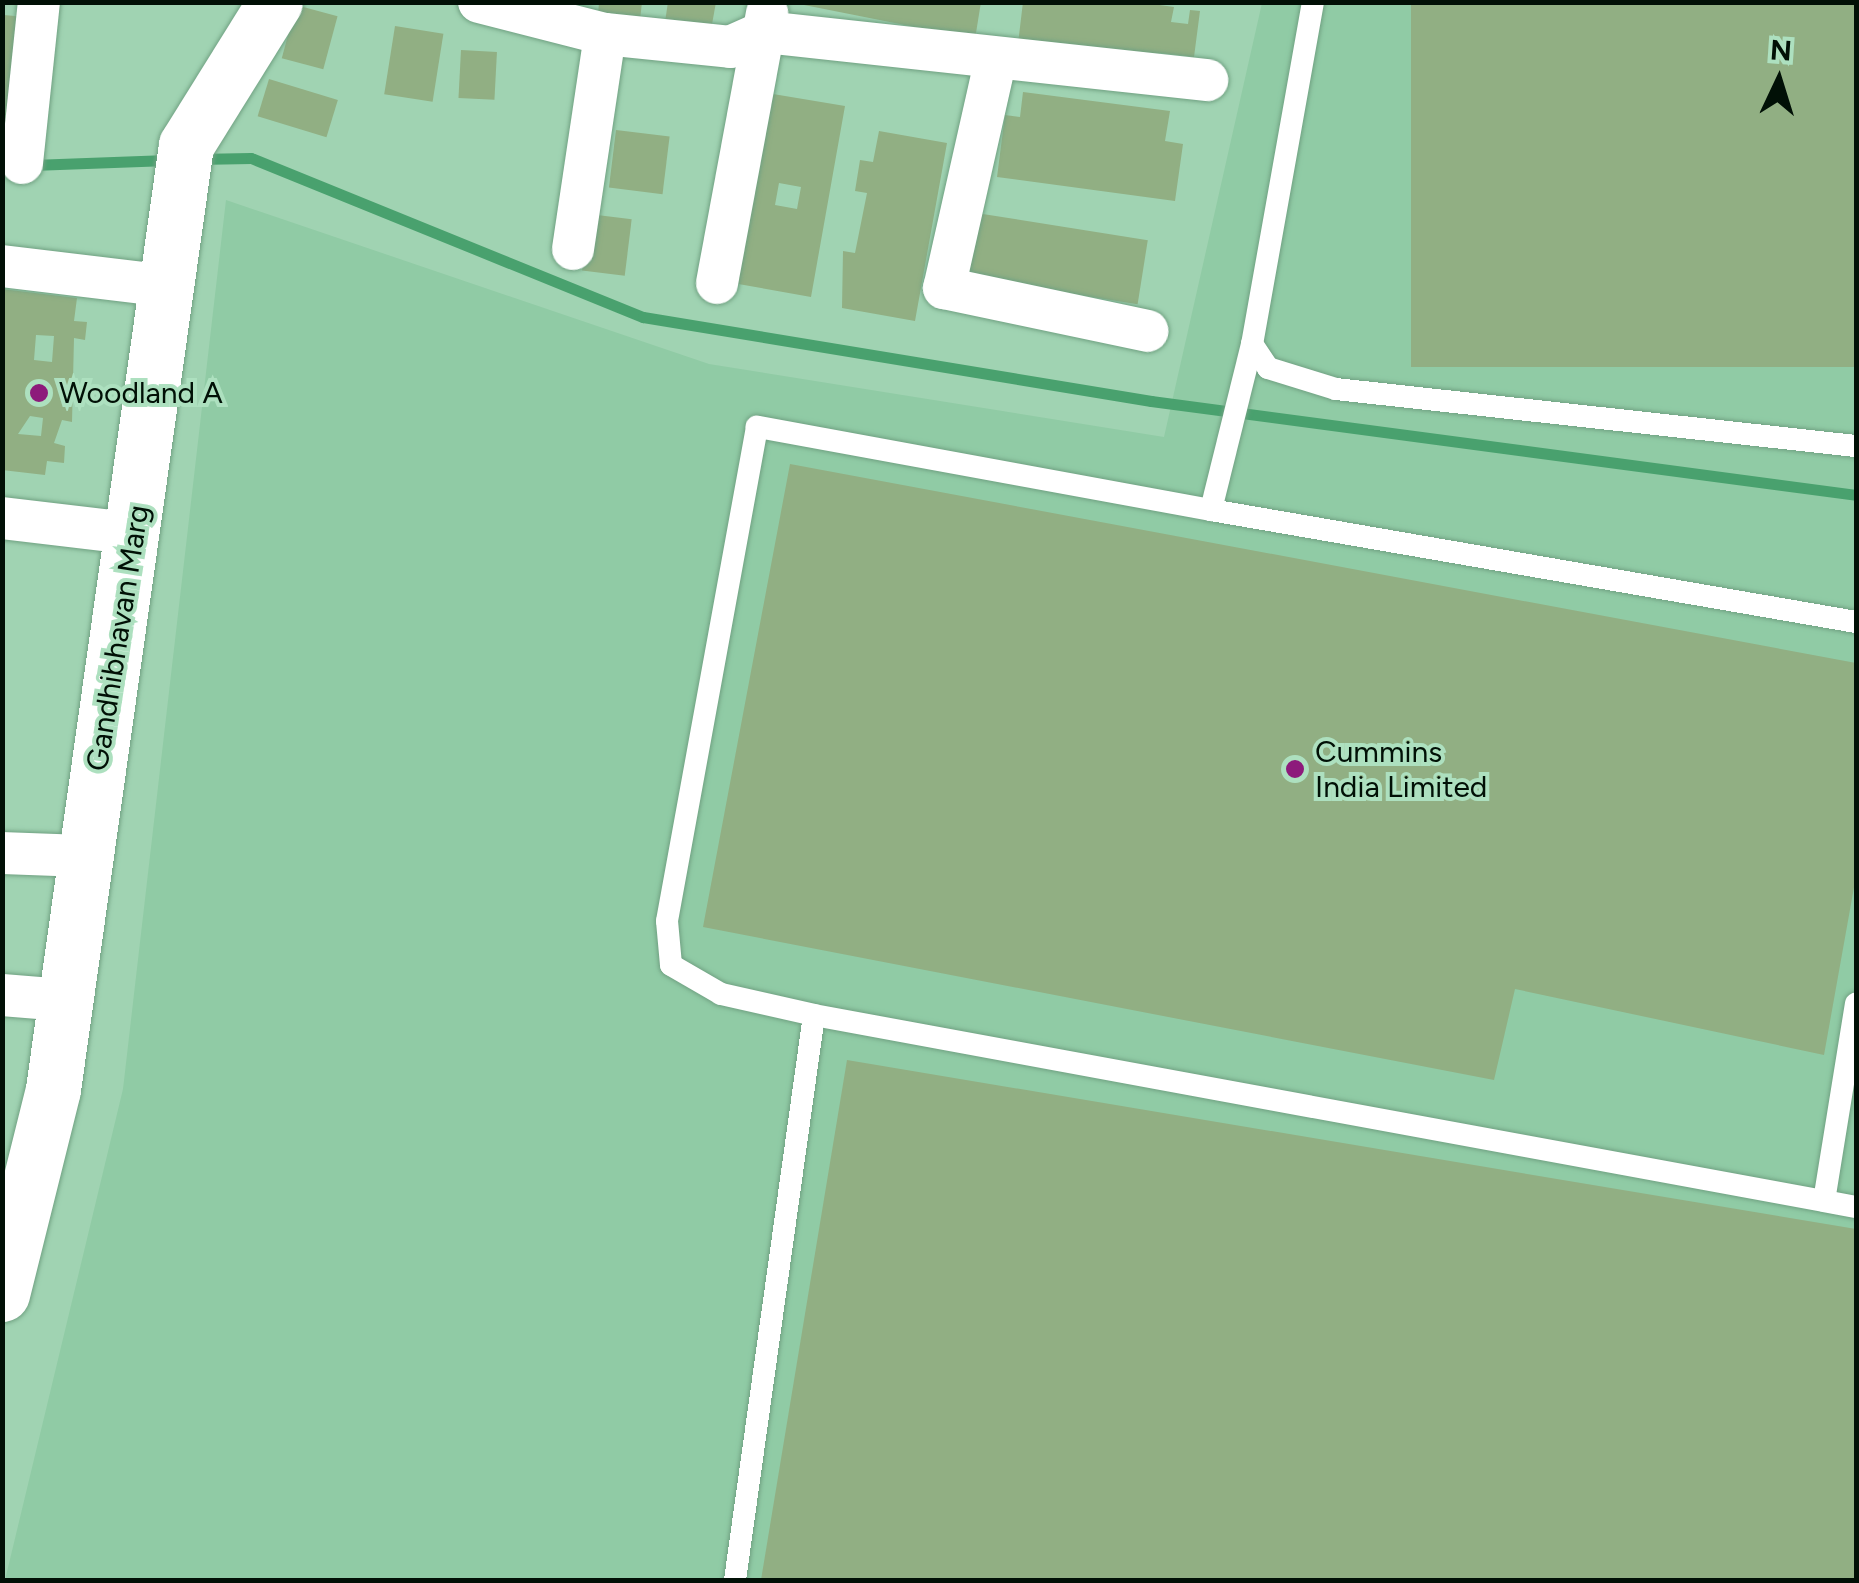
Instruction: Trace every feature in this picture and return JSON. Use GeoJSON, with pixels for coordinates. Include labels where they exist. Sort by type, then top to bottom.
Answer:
{"type":"FeatureCollection","features":[{"type":"Feature","properties":{"kind":"street"},"geometry":{"type":"LineString","coordinates":[[22,163],[39,2]]}},
{"type":"Feature","properties":{"kind":"street","name":"Gandhibhavan Marg"},"geometry":{"type":"LineString","coordinates":[[2,1294],[53,1089],[82,856],[136,534],[184,160],[276,2]]}},
{"type":"Feature","properties":{"kind":"street"},"geometry":{"type":"LineString","coordinates":[[478,2],[605,34],[730,48],[766,17]]}},
{"type":"Feature","properties":{"kind":"street"},"geometry":{"type":"LineString","coordinates":[[766,17],[996,58],[1207,80]]}},
{"type":"Feature","properties":{"kind":"street"},"geometry":{"type":"LineString","coordinates":[[717,283],[766,17]]}},
{"type":"Feature","properties":{"kind":"street"},"geometry":{"type":"LineString","coordinates":[[573,249],[605,34]]}},
{"type":"Feature","properties":{"kind":"street"},"geometry":{"type":"LineString","coordinates":[[996,58],[944,288],[1148,331]]}},
{"type":"Feature","properties":{"kind":"street"},"geometry":{"type":"LineString","coordinates":[[2,266],[166,286]]}},
{"type":"Feature","properties":{"kind":"street"},"geometry":{"type":"LineString","coordinates":[[2,518],[136,534]]}},
{"type":"Feature","properties":{"kind":"street"},"geometry":{"type":"LineString","coordinates":[[2,853],[82,856]]}},
{"type":"Feature","properties":{"kind":"street"},"geometry":{"type":"LineString","coordinates":[[2,994],[64,1000]]}},
{"type":"Feature","properties":{"kind":"lane"},"geometry":{"type":"LineString","coordinates":[[1212,510],[1252,344],[1313,2]]}},
{"type":"Feature","properties":{"kind":"lane"},"geometry":{"type":"LineString","coordinates":[[1252,344],[1268,368],[1336,389],[1856,446]]}},
{"type":"Feature","properties":{"kind":"lane"},"geometry":{"type":"LineString","coordinates":[[1856,622],[757,427],[667,920],[672,965],[721,994],[814,1016],[1856,1208]]}},
{"type":"Feature","properties":{"kind":"lane"},"geometry":{"type":"LineString","coordinates":[[1824,1202],[1856,1004]]}},
{"type":"Feature","properties":{"kind":"lane"},"geometry":{"type":"LineString","coordinates":[[736,1580],[814,1016]]}},
{"type":"Feature","properties":{"kind":"shaded area"},"geometry":{"type":"Polygon","coordinates":[[[1262,3],[1856,3],[1856,1580],[5,1580],[123,1089],[226,200],[709,364],[1164,437],[1262,3]]]}},
{"type":"Feature","properties":{"kind":"building"},"geometry":{"type":"Polygon","coordinates":[[[599,2],[642,2],[640,20],[598,16],[599,2]]]}},
{"type":"Feature","properties":{"kind":"building"},"geometry":{"type":"Polygon","coordinates":[[[668,2],[716,2],[711,30],[665,22],[668,2]]]}},
{"type":"Feature","properties":{"kind":"building"},"geometry":{"type":"Polygon","coordinates":[[[789,2],[981,2],[975,39],[789,2]]]}},
{"type":"Feature","properties":{"kind":"building"},"geometry":{"type":"Polygon","coordinates":[[[1023,2],[1138,2],[1174,7],[1171,22],[1188,24],[1190,10],[1200,11],[1194,57],[1160,53],[1157,71],[1017,52],[1023,2]]]}},
{"type":"Feature","properties":{"kind":"building"},"geometry":{"type":"Polygon","coordinates":[[[1411,2],[1856,2],[1856,367],[1411,367],[1411,2]]]}},
{"type":"Feature","properties":{"kind":"building"},"geometry":{"type":"Polygon","coordinates":[[[296,5],[338,16],[323,69],[282,58],[296,5]]]}},
{"type":"Feature","properties":{"kind":"building"},"geometry":{"type":"Polygon","coordinates":[[[4,15],[36,18],[23,140],[2,138],[4,15]]]}},
{"type":"Feature","properties":{"kind":"building"},"geometry":{"type":"Polygon","coordinates":[[[395,26],[443,34],[433,102],[384,94],[395,26]]]}},
{"type":"Feature","properties":{"kind":"building"},"geometry":{"type":"Polygon","coordinates":[[[461,50],[497,52],[494,100],[458,98],[461,50]]]}},
{"type":"Feature","properties":{"kind":"building"},"geometry":{"type":"Polygon","coordinates":[[[269,79],[338,100],[326,137],[258,116],[269,79]]]}},
{"type":"Feature","properties":{"kind":"building"},"geometry":{"type":"Polygon","coordinates":[[[1023,92],[1170,111],[1165,141],[1183,144],[1175,201],[997,177],[1005,115],[1020,117],[1023,92]]]}},
{"type":"Feature","properties":{"kind":"building"},"geometry":{"type":"Polygon","coordinates":[[[773,94],[845,106],[811,297],[727,282],[773,94]],[[779,183],[775,205],[797,209],[801,187],[779,183]]]}},
{"type":"Feature","properties":{"kind":"building"},"geometry":{"type":"Polygon","coordinates":[[[616,130],[670,137],[663,194],[609,188],[616,130]]]}},
{"type":"Feature","properties":{"kind":"building"},"geometry":{"type":"Polygon","coordinates":[[[879,131],[947,143],[915,321],[842,308],[843,251],[855,253],[867,193],[855,191],[860,160],[873,162],[879,131]]]}},
{"type":"Feature","properties":{"kind":"building"},"geometry":{"type":"Polygon","coordinates":[[[970,212],[1148,240],[1138,304],[960,276],[970,212]]]}},
{"type":"Feature","properties":{"kind":"building"},"geometry":{"type":"Polygon","coordinates":[[[589,214],[632,219],[625,276],[582,271],[589,214]]]}},
{"type":"Feature","properties":{"kind":"building","name":"Woodland A"},"geometry":{"type":"Polygon","coordinates":[[[2,289],[77,298],[74,321],[87,322],[85,340],[74,338],[72,422],[62,420],[54,443],[65,446],[64,463],[47,461],[45,475],[2,470],[2,289]],[[36,335],[34,360],[52,362],[54,336],[36,335]],[[30,416],[18,434],[41,436],[43,418],[30,416]]]}},
{"type":"Feature","properties":{"kind":"building","name":"Cummins India Limited"},"geometry":{"type":"Polygon","coordinates":[[[790,464],[1856,663],[1856,876],[1824,1055],[1515,989],[1494,1080],[703,927],[790,464]]]}},
{"type":"Feature","properties":{"kind":"building"},"geometry":{"type":"Polygon","coordinates":[[[847,1060],[1856,1229],[1856,1580],[761,1580],[847,1060]]]}},
{"type":"Feature","properties":{"kind":"waterway"},"geometry":{"type":"LineString","coordinates":[[196,159],[251,158],[643,317],[1151,401],[1856,495]]}},
{"type":"Feature","properties":{"kind":"waterway"},"geometry":{"type":"LineString","coordinates":[[32,165],[168,160]]}},
{"type":"Feature","properties":{"kind":"place","name":"Woodland A"},"geometry":{"type":"Point","coordinates":[39,393]}},
{"type":"Feature","properties":{"kind":"place","name":"Cummins India Limited"},"geometry":{"type":"Point","coordinates":[1295,769]}}]}
